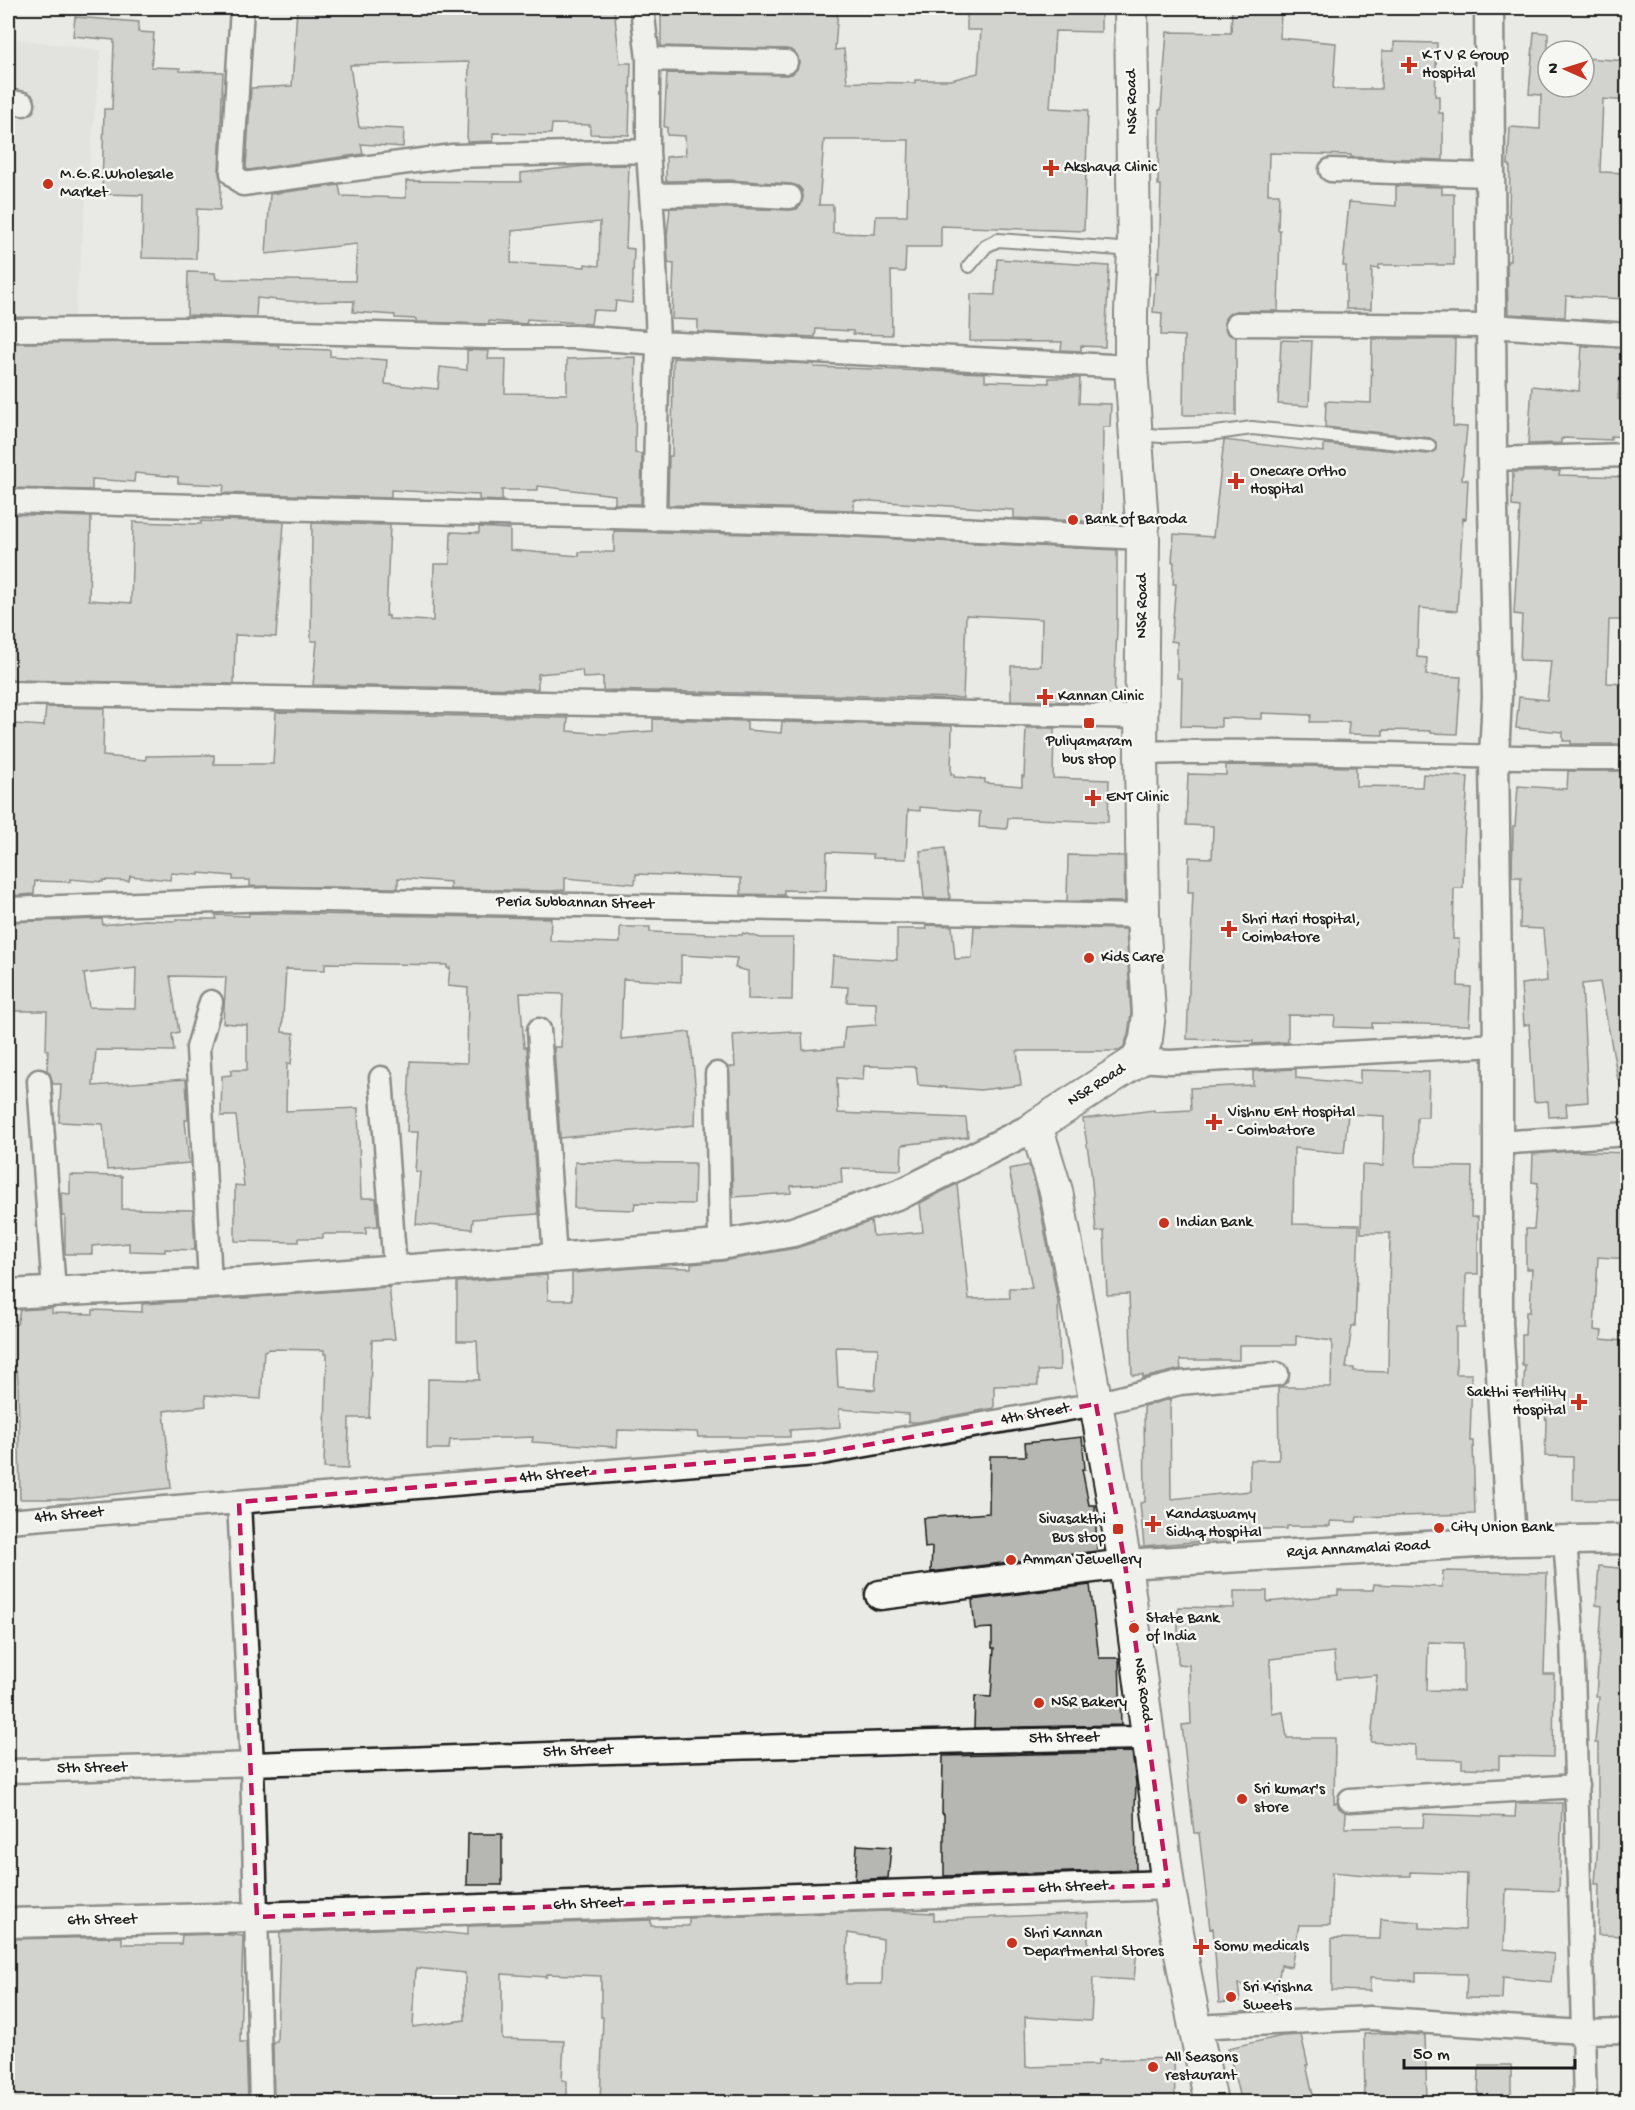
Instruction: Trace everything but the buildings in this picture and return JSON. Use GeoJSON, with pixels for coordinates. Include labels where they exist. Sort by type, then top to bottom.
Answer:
{"type":"FeatureCollection","features":[{"type":"Feature","properties":{"kind":"main road","name":"NSR Road"},"geometry":{"type":"LineString","coordinates":[[1131,8],[1134,250],[1131,367],[1143,538],[1141,753],[1143,916],[1149,1013],[1146,1039],[1138,1060],[1036,1126],[1056,1191],[1125,1564],[1168,1885],[1211,2103]]}},
{"type":"Feature","properties":{"kind":"street"},"geometry":{"type":"LineString","coordinates":[[242,8],[232,173],[243,184],[453,156],[648,151]]}},
{"type":"Feature","properties":{"kind":"street"},"geometry":{"type":"LineString","coordinates":[[642,8],[648,59],[648,151],[658,343],[654,519]]}},
{"type":"Feature","properties":{"kind":"street"},"geometry":{"type":"LineString","coordinates":[[1488,8],[1492,459],[1497,697],[1494,756],[1498,1045],[1498,1323],[1511,1541]]}},
{"type":"Feature","properties":{"kind":"street"},"geometry":{"type":"LineString","coordinates":[[648,59],[786,63]]}},
{"type":"Feature","properties":{"kind":"street"},"geometry":{"type":"LineString","coordinates":[[1331,170],[1489,175]]}},
{"type":"Feature","properties":{"kind":"street"},"geometry":{"type":"LineString","coordinates":[[651,195],[729,194],[790,197]]}},
{"type":"Feature","properties":{"kind":"street"},"geometry":{"type":"LineString","coordinates":[[1237,324],[1491,326],[1628,335]]}},
{"type":"Feature","properties":{"kind":"street"},"geometry":{"type":"LineString","coordinates":[[8,330],[187,329],[485,337],[575,337],[1131,367]]}},
{"type":"Feature","properties":{"kind":"street"},"geometry":{"type":"LineString","coordinates":[[1492,459],[1628,455]]}},
{"type":"Feature","properties":{"kind":"street"},"geometry":{"type":"LineString","coordinates":[[8,501],[848,524],[1143,538]]}},
{"type":"Feature","properties":{"kind":"street"},"geometry":{"type":"LineString","coordinates":[[8,693],[636,704],[1142,717]]}},
{"type":"Feature","properties":{"kind":"street"},"geometry":{"type":"LineString","coordinates":[[1141,753],[1231,750],[1628,758]]}},
{"type":"Feature","properties":{"kind":"street","name":"Peria Subbannan Street"},"geometry":{"type":"LineString","coordinates":[[8,909],[272,899],[1143,916]]}},
{"type":"Feature","properties":{"kind":"street"},"geometry":{"type":"LineString","coordinates":[[210,1283],[198,1048],[211,1002]]}},
{"type":"Feature","properties":{"kind":"street"},"geometry":{"type":"LineString","coordinates":[[539,1030],[555,1257]]}},
{"type":"Feature","properties":{"kind":"street"},"geometry":{"type":"LineString","coordinates":[[1138,1060],[1170,1062],[1498,1045]]}},
{"type":"Feature","properties":{"kind":"street"},"geometry":{"type":"LineString","coordinates":[[717,1074],[720,1245]]}},
{"type":"Feature","properties":{"kind":"street"},"geometry":{"type":"LineString","coordinates":[[381,1078],[394,1270]]}},
{"type":"Feature","properties":{"kind":"street"},"geometry":{"type":"LineString","coordinates":[[39,1081],[54,1292]]}},
{"type":"Feature","properties":{"kind":"street"},"geometry":{"type":"LineString","coordinates":[[8,1294],[210,1283],[720,1245],[793,1232],[905,1192],[1036,1126]]}},
{"type":"Feature","properties":{"kind":"street"},"geometry":{"type":"LineString","coordinates":[[1498,1143],[1628,1134]]}},
{"type":"Feature","properties":{"kind":"street","name":"4th Street"},"geometry":{"type":"LineString","coordinates":[[8,1521],[816,1454],[1096,1404],[1180,1383],[1277,1374]]}},
{"type":"Feature","properties":{"kind":"street"},"geometry":{"type":"LineString","coordinates":[[239,1502],[252,1765],[261,2103]]}},
{"type":"Feature","properties":{"kind":"street","name":"Raja Annamalai Road"},"geometry":{"type":"LineString","coordinates":[[880,1595],[1125,1564],[1511,1541],[1628,1539]]}},
{"type":"Feature","properties":{"kind":"street"},"geometry":{"type":"LineString","coordinates":[[1565,1540],[1572,1633],[1585,2103]]}},
{"type":"Feature","properties":{"kind":"street","name":"5th Street"},"geometry":{"type":"LineString","coordinates":[[8,1771],[993,1740],[1149,1738]]}},
{"type":"Feature","properties":{"kind":"street"},"geometry":{"type":"LineString","coordinates":[[1350,1800],[1577,1786]]}},
{"type":"Feature","properties":{"kind":"street","name":"6th Street"},"geometry":{"type":"LineString","coordinates":[[8,1923],[257,1917],[1168,1885]]}},
{"type":"Feature","properties":{"kind":"street"},"geometry":{"type":"LineString","coordinates":[[1195,2027],[1370,2018],[1582,2032],[1628,2031]]}},
{"type":"Feature","properties":{"kind":"lane"},"geometry":{"type":"LineString","coordinates":[[969,266],[986,246],[998,240],[1134,250]]}},
{"type":"Feature","properties":{"kind":"lane"},"geometry":{"type":"LineString","coordinates":[[1136,434],[1161,436],[1209,434],[1252,428],[1429,446]]}},
{"type":"Feature","properties":{"kind":"highlighted area"},"geometry":{"type":"Polygon","coordinates":[[[1096,1404],[1125,1564],[1168,1885],[257,1917],[239,1502],[816,1454],[1096,1404]]]}},
{"type":"Feature","properties":{"kind":"shaded area","name":"M.G.R.Wholesale Market"},"geometry":{"type":"Polygon","coordinates":[[[8,38],[101,50],[74,321],[8,319],[8,38]]]}},
{"type":"Feature","properties":{"kind":"place","name":"K T V R Group Hospital"},"geometry":{"type":"Point","coordinates":[1409,65]}},
{"type":"Feature","properties":{"kind":"place","name":"Akshaya Clinic"},"geometry":{"type":"Point","coordinates":[1051,168]}},
{"type":"Feature","properties":{"kind":"place","name":"M.G.R.Wholesale Market"},"geometry":{"type":"Point","coordinates":[48,184]}},
{"type":"Feature","properties":{"kind":"place","name":"Onecare Ortho Hospital"},"geometry":{"type":"Point","coordinates":[1236,481]}},
{"type":"Feature","properties":{"kind":"place","name":"Bank of Baroda"},"geometry":{"type":"Point","coordinates":[1073,520]}},
{"type":"Feature","properties":{"kind":"place","name":"Kannan Clinic"},"geometry":{"type":"Point","coordinates":[1045,697]}},
{"type":"Feature","properties":{"kind":"place","name":"Puliyamaram bus stop"},"geometry":{"type":"Point","coordinates":[1089,723]}},
{"type":"Feature","properties":{"kind":"place","name":"ENT Clinic"},"geometry":{"type":"Point","coordinates":[1093,798]}},
{"type":"Feature","properties":{"kind":"place","name":"Shri Hari Hospital, Coimbatore"},"geometry":{"type":"Point","coordinates":[1229,929]}},
{"type":"Feature","properties":{"kind":"place","name":"Kids Care"},"geometry":{"type":"Point","coordinates":[1089,958]}},
{"type":"Feature","properties":{"kind":"place","name":"Vishnu Ent Hospital - Coimbatore"},"geometry":{"type":"Point","coordinates":[1214,1122]}},
{"type":"Feature","properties":{"kind":"place","name":"Indian Bank"},"geometry":{"type":"Point","coordinates":[1164,1223]}},
{"type":"Feature","properties":{"kind":"place","name":"Sakthi Fertility Hospital"},"geometry":{"type":"Point","coordinates":[1579,1402]}},
{"type":"Feature","properties":{"kind":"place","name":"Kandaswamy Sidhq Hospital"},"geometry":{"type":"Point","coordinates":[1153,1524]}},
{"type":"Feature","properties":{"kind":"place","name":"City Union Bank"},"geometry":{"type":"Point","coordinates":[1439,1528]}},
{"type":"Feature","properties":{"kind":"place","name":"Sivasakthi Bus stop"},"geometry":{"type":"Point","coordinates":[1118,1529]}},
{"type":"Feature","properties":{"kind":"place","name":"Amman Jewellery"},"geometry":{"type":"Point","coordinates":[1011,1560]}},
{"type":"Feature","properties":{"kind":"place","name":"State Bank of India"},"geometry":{"type":"Point","coordinates":[1134,1628]}},
{"type":"Feature","properties":{"kind":"place","name":"NSR Bakery"},"geometry":{"type":"Point","coordinates":[1039,1703]}},
{"type":"Feature","properties":{"kind":"place","name":"Sri kumar's store"},"geometry":{"type":"Point","coordinates":[1242,1799]}},
{"type":"Feature","properties":{"kind":"place","name":"Shri Kannan Departmental Stores"},"geometry":{"type":"Point","coordinates":[1012,1943]}},
{"type":"Feature","properties":{"kind":"place","name":"Somu medicals"},"geometry":{"type":"Point","coordinates":[1201,1947]}},
{"type":"Feature","properties":{"kind":"place","name":"Sri Krishna Sweets"},"geometry":{"type":"Point","coordinates":[1231,1997]}},
{"type":"Feature","properties":{"kind":"place","name":"All Seasons restaurant"},"geometry":{"type":"Point","coordinates":[1153,2067]}}]}
